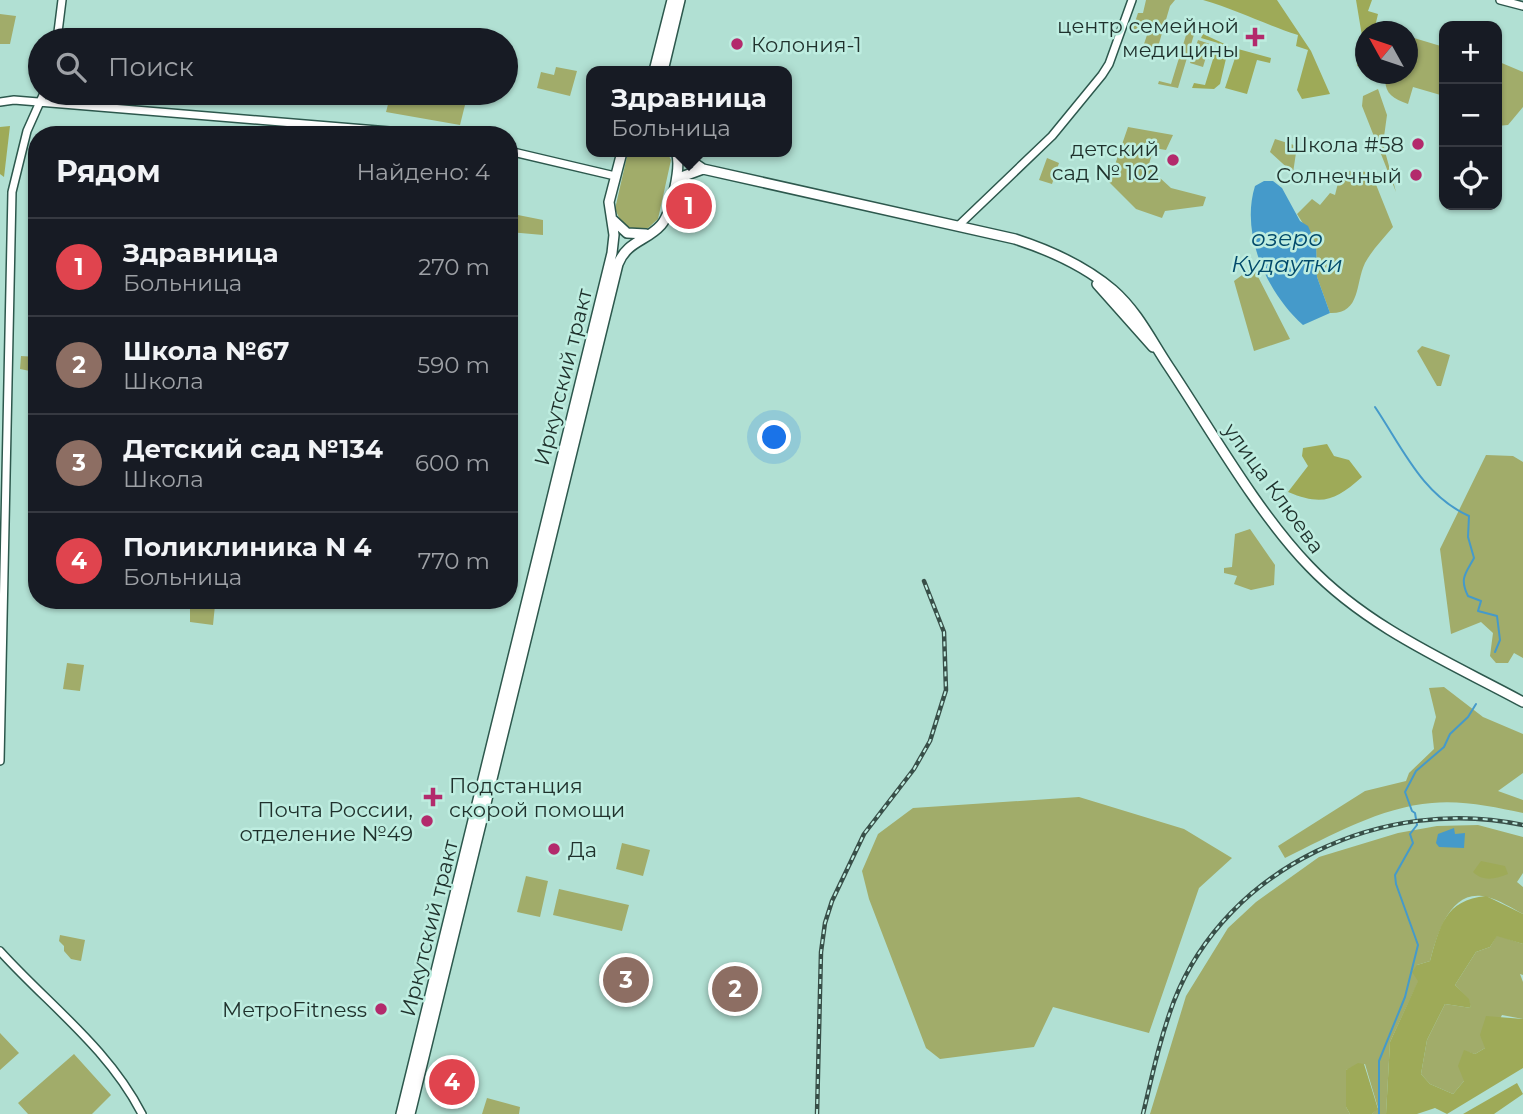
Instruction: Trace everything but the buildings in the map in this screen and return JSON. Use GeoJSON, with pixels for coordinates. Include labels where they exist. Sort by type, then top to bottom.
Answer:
{"type":"FeatureCollection","features":[{"type":"Feature","properties":{"kind":"main road"},"geometry":{"type":"LineString","coordinates":[[655,66],[671,0]]}},
{"type":"Feature","properties":{"kind":"main road"},"geometry":{"type":"LineString","coordinates":[[664,66],[680,0]]}},
{"type":"Feature","properties":{"kind":"main road","name":"Иркутский тракт"},"geometry":{"type":"LineString","coordinates":[[401,1114],[612,253],[614,236],[610,202],[621,157]]}},
{"type":"Feature","properties":{"kind":"main road","name":"Иркутский тракт"},"geometry":{"type":"LineString","coordinates":[[410,1114],[618,264],[630,246],[659,228],[665,220],[679,165],[678,157]]}},
{"type":"Feature","properties":{"kind":"main road","name":"улица Клюева"},"geometry":{"type":"LineString","coordinates":[[685,157],[704,169],[1034,245],[1068,261],[1107,286],[1128,305],[1148,331],[1163,359],[1282,533],[1323,580],[1359,610],[1389,629],[1523,702]]}},
{"type":"Feature","properties":{"kind":"main road"},"geometry":{"type":"LineString","coordinates":[[674,188],[684,176],[704,169]]}},
{"type":"Feature","properties":{"kind":"main road"},"geometry":{"type":"LineString","coordinates":[[611,219],[627,233],[647,234]]}},
{"type":"Feature","properties":{"kind":"street"},"geometry":{"type":"LineString","coordinates":[[58,28],[62,0]]}},
{"type":"Feature","properties":{"kind":"street"},"geometry":{"type":"LineString","coordinates":[[958,226],[1052,136],[1106,71],[1132,0]]}},
{"type":"Feature","properties":{"kind":"street"},"geometry":{"type":"LineString","coordinates":[[1500,0],[1523,6]]}},
{"type":"Feature","properties":{"kind":"street"},"geometry":{"type":"LineString","coordinates":[[0,102],[28,103]]}},
{"type":"Feature","properties":{"kind":"street"},"geometry":{"type":"LineString","coordinates":[[29,126],[39,105]]}},
{"type":"Feature","properties":{"kind":"street"},"geometry":{"type":"LineString","coordinates":[[65,105],[326,126]]}},
{"type":"Feature","properties":{"kind":"street"},"geometry":{"type":"LineString","coordinates":[[0,761],[12,192],[28,129]]}},
{"type":"Feature","properties":{"kind":"street"},"geometry":{"type":"LineString","coordinates":[[518,152],[615,176]]}},
{"type":"Feature","properties":{"kind":"street"},"geometry":{"type":"LineString","coordinates":[[0,951],[91,1040],[127,1086],[142,1114]]}},
{"type":"Feature","properties":{"kind":"green space"},"geometry":{"type":"Polygon","coordinates":[[[1146,0],[1175,0],[1170,6],[1155,57],[1141,53],[1147,35],[1132,31],[1138,13],[1143,13],[1146,0]]]}},
{"type":"Feature","properties":{"kind":"green space"},"geometry":{"type":"Polygon","coordinates":[[[1203,0],[1277,0],[1311,51],[1330,94],[1302,99],[1297,90],[1308,50],[1296,46],[1298,35],[1203,0]]]}},
{"type":"Feature","properties":{"kind":"green space"},"geometry":{"type":"Polygon","coordinates":[[[1356,0],[1372,0],[1368,11],[1378,14],[1376,21],[1360,21],[1356,0]]]}},
{"type":"Feature","properties":{"kind":"green space"},"geometry":{"type":"Polygon","coordinates":[[[0,14],[16,16],[10,44],[0,44],[0,14]]]}},
{"type":"Feature","properties":{"kind":"green space"},"geometry":{"type":"Polygon","coordinates":[[[1191,19],[1198,21],[1178,88],[1158,84],[1159,81],[1171,84],[1191,19]]]}},
{"type":"Feature","properties":{"kind":"green space"},"geometry":{"type":"Polygon","coordinates":[[[1203,34],[1229,46],[1220,84],[1214,89],[1192,88],[1194,83],[1205,85],[1218,43],[1201,38],[1203,34]]]}},
{"type":"Feature","properties":{"kind":"green space"},"geometry":{"type":"Polygon","coordinates":[[[1418,39],[1439,46],[1439,95],[1413,87],[1408,104],[1390,94],[1386,85],[1418,84],[1418,39]]]}},
{"type":"Feature","properties":{"kind":"green space"},"geometry":{"type":"Polygon","coordinates":[[[1198,40],[1210,44],[1203,67],[1190,63],[1198,40]]]}},
{"type":"Feature","properties":{"kind":"green space"},"geometry":{"type":"Polygon","coordinates":[[[1238,49],[1271,58],[1270,63],[1257,60],[1247,94],[1225,88],[1238,49]]]}},
{"type":"Feature","properties":{"kind":"green space"},"geometry":{"type":"Polygon","coordinates":[[[1502,63],[1523,72],[1523,107],[1508,125],[1502,126],[1502,63]]]}},
{"type":"Feature","properties":{"kind":"green space"},"geometry":{"type":"Polygon","coordinates":[[[556,67],[577,71],[570,96],[537,88],[541,72],[554,75],[556,67]]]}},
{"type":"Feature","properties":{"kind":"green space"},"geometry":{"type":"Polygon","coordinates":[[[1378,89],[1387,115],[1383,144],[1396,192],[1362,106],[1363,96],[1378,89]]]}},
{"type":"Feature","properties":{"kind":"green space"},"geometry":{"type":"Polygon","coordinates":[[[388,105],[465,105],[460,125],[386,112],[388,105]]]}},
{"type":"Feature","properties":{"kind":"green space"},"geometry":{"type":"Polygon","coordinates":[[[10,126],[4,177],[0,174],[0,127],[10,126]]]}},
{"type":"Feature","properties":{"kind":"green space"},"geometry":{"type":"Polygon","coordinates":[[[1128,127],[1173,135],[1166,150],[1154,148],[1148,167],[1171,188],[1206,197],[1203,206],[1165,211],[1162,218],[1136,209],[1109,182],[1128,127]]]}},
{"type":"Feature","properties":{"kind":"green space"},"geometry":{"type":"Polygon","coordinates":[[[1275,139],[1297,146],[1293,173],[1270,152],[1275,139]]]}},
{"type":"Feature","properties":{"kind":"green space"},"geometry":{"type":"Polygon","coordinates":[[[627,157],[670,157],[658,219],[648,228],[637,231],[622,224],[615,209],[627,157]]]}},
{"type":"Feature","properties":{"kind":"green space"},"geometry":{"type":"Polygon","coordinates":[[[1047,158],[1059,163],[1052,184],[1039,180],[1047,158]]]}},
{"type":"Feature","properties":{"kind":"green space"},"geometry":{"type":"Polygon","coordinates":[[[1341,171],[1371,172],[1393,227],[1365,263],[1352,303],[1347,309],[1330,313],[1317,277],[1316,244],[1297,214],[1312,199],[1320,205],[1330,193],[1335,195],[1341,171]]]}},
{"type":"Feature","properties":{"kind":"green space"},"geometry":{"type":"Polygon","coordinates":[[[518,215],[543,220],[543,235],[518,233],[518,215]]]}},
{"type":"Feature","properties":{"kind":"green space"},"geometry":{"type":"Polygon","coordinates":[[[1253,267],[1290,339],[1254,351],[1234,281],[1253,267]]]}},
{"type":"Feature","properties":{"kind":"green space"},"geometry":{"type":"Polygon","coordinates":[[[1422,346],[1450,355],[1441,386],[1437,386],[1417,351],[1422,346]]]}},
{"type":"Feature","properties":{"kind":"green space"},"geometry":{"type":"Polygon","coordinates":[[[21,356],[28,356],[28,371],[20,369],[21,356]]]}},
{"type":"Feature","properties":{"kind":"green space"},"geometry":{"type":"Polygon","coordinates":[[[1327,444],[1334,456],[1349,460],[1362,477],[1328,499],[1310,499],[1288,492],[1308,466],[1302,456],[1303,448],[1327,444]]]}},
{"type":"Feature","properties":{"kind":"green space"},"geometry":{"type":"Polygon","coordinates":[[[1486,455],[1513,456],[1523,462],[1523,658],[1514,653],[1508,663],[1496,663],[1490,656],[1493,633],[1481,622],[1451,634],[1440,549],[1486,455]]]}},
{"type":"Feature","properties":{"kind":"green space"},"geometry":{"type":"Polygon","coordinates":[[[1250,529],[1275,565],[1274,585],[1251,590],[1234,584],[1237,576],[1224,573],[1224,568],[1232,567],[1235,534],[1250,529]]]}},
{"type":"Feature","properties":{"kind":"green space"},"geometry":{"type":"Polygon","coordinates":[[[190,609],[215,609],[213,625],[190,622],[190,609]]]}},
{"type":"Feature","properties":{"kind":"green space"},"geometry":{"type":"Polygon","coordinates":[[[67,663],[84,665],[80,691],[63,689],[67,663]]]}},
{"type":"Feature","properties":{"kind":"green space"},"geometry":{"type":"Polygon","coordinates":[[[1444,687],[1483,717],[1523,734],[1523,773],[1498,791],[1523,800],[1523,813],[1455,802],[1413,806],[1375,816],[1285,858],[1278,846],[1365,791],[1406,781],[1409,773],[1434,749],[1432,731],[1436,717],[1429,688],[1444,687]]]}},
{"type":"Feature","properties":{"kind":"green space"},"geometry":{"type":"Polygon","coordinates":[[[1079,797],[1184,829],[1232,858],[1199,888],[1149,1033],[1053,1007],[1034,1047],[940,1059],[926,1048],[869,899],[862,871],[878,834],[913,808],[1079,797]]]}},
{"type":"Feature","properties":{"kind":"green space"},"geometry":{"type":"Polygon","coordinates":[[[1478,825],[1523,837],[1523,873],[1517,882],[1523,887],[1523,914],[1492,898],[1474,896],[1463,899],[1447,916],[1430,961],[1417,965],[1419,980],[1390,1042],[1386,1114],[1372,1114],[1378,1108],[1365,1064],[1346,1070],[1346,1107],[1350,1114],[1150,1114],[1186,996],[1228,928],[1256,902],[1319,857],[1398,833],[1437,826],[1478,825]]]}},
{"type":"Feature","properties":{"kind":"green space"},"geometry":{"type":"Polygon","coordinates":[[[622,843],[650,850],[643,876],[616,869],[622,843]]]}},
{"type":"Feature","properties":{"kind":"green space"},"geometry":{"type":"Polygon","coordinates":[[[1481,861],[1505,866],[1508,874],[1494,878],[1481,877],[1473,872],[1481,861]]]}},
{"type":"Feature","properties":{"kind":"green space"},"geometry":{"type":"Polygon","coordinates":[[[526,876],[548,881],[540,917],[517,912],[526,876]]]}},
{"type":"Feature","properties":{"kind":"green space"},"geometry":{"type":"Polygon","coordinates":[[[559,889],[629,905],[622,931],[553,915],[559,889]]]}},
{"type":"Feature","properties":{"kind":"green space"},"geometry":{"type":"Polygon","coordinates":[[[1486,896],[1523,914],[1523,944],[1497,936],[1490,947],[1476,952],[1455,985],[1469,999],[1471,1008],[1445,1004],[1427,1040],[1421,1074],[1430,1084],[1453,1094],[1464,1081],[1458,1066],[1464,1050],[1475,1054],[1485,1048],[1480,1035],[1486,1016],[1523,1019],[1523,1068],[1447,1114],[1435,1108],[1417,1114],[1386,1114],[1390,1042],[1418,981],[1412,972],[1417,965],[1430,961],[1441,926],[1453,909],[1461,903],[1486,896]]]}},
{"type":"Feature","properties":{"kind":"green space"},"geometry":{"type":"Polygon","coordinates":[[[60,935],[85,940],[81,961],[71,959],[64,951],[64,946],[59,941],[60,935]]]}},
{"type":"Feature","properties":{"kind":"green space"},"geometry":{"type":"Polygon","coordinates":[[[1497,935],[1523,944],[1523,975],[1520,974],[1523,982],[1523,1019],[1502,1015],[1485,1048],[1475,1054],[1464,1051],[1464,1081],[1453,1094],[1430,1084],[1421,1074],[1427,1040],[1445,1004],[1471,1008],[1468,999],[1455,985],[1476,952],[1490,947],[1497,935]]]}},
{"type":"Feature","properties":{"kind":"green space"},"geometry":{"type":"Polygon","coordinates":[[[0,1033],[19,1053],[0,1070],[0,1033]]]}},
{"type":"Feature","properties":{"kind":"green space"},"geometry":{"type":"Polygon","coordinates":[[[74,1054],[111,1095],[92,1114],[28,1114],[18,1103],[74,1054]]]}},
{"type":"Feature","properties":{"kind":"green space"},"geometry":{"type":"Polygon","coordinates":[[[1358,1063],[1364,1064],[1378,1109],[1372,1114],[1350,1114],[1346,1107],[1346,1070],[1358,1063]]]}},
{"type":"Feature","properties":{"kind":"green space"},"geometry":{"type":"Polygon","coordinates":[[[1517,1083],[1523,1094],[1494,1114],[1463,1114],[1517,1083]]]}},
{"type":"Feature","properties":{"kind":"green space"},"geometry":{"type":"Polygon","coordinates":[[[487,1098],[520,1107],[519,1114],[482,1114],[487,1098]]]}},
{"type":"Feature","properties":{"kind":"water","name":"озеро Кудаутки"},"geometry":{"type":"Polygon","coordinates":[[[1264,181],[1273,181],[1282,188],[1300,221],[1308,226],[1316,244],[1317,277],[1330,313],[1303,325],[1278,297],[1260,262],[1254,243],[1251,204],[1255,186],[1264,181]]]}},
{"type":"Feature","properties":{"kind":"water"},"geometry":{"type":"Polygon","coordinates":[[[1454,828],[1455,834],[1465,833],[1464,848],[1439,847],[1436,843],[1438,834],[1454,828]]]}},
{"type":"Feature","properties":{"kind":"waterway"},"geometry":{"type":"LineString","coordinates":[[1375,407],[1414,469],[1426,483],[1438,496],[1469,516],[1468,537],[1474,558],[1465,576],[1464,585],[1468,596],[1481,601],[1478,611],[1497,616],[1500,640],[1495,652]]}},
{"type":"Feature","properties":{"kind":"waterway"},"geometry":{"type":"LineString","coordinates":[[1379,1114],[1379,1061],[1405,997],[1418,945],[1395,875],[1413,843],[1410,834],[1417,825],[1415,813],[1405,792],[1416,771],[1444,747],[1450,734],[1468,717],[1476,704]]}},
{"type":"Feature","properties":{"kind":"railway"},"geometry":{"type":"LineString","coordinates":[[817,1114],[821,952],[825,923],[832,901],[864,834],[914,769],[930,741],[946,690],[944,632],[924,581]]}},
{"type":"Feature","properties":{"kind":"railway"},"geometry":{"type":"LineString","coordinates":[[1143,1114],[1169,1015],[1199,953],[1231,912],[1271,878],[1317,851],[1366,832],[1418,821],[1471,818],[1523,825]]}},
{"type":"Feature","properties":{"kind":"place","name":"центр семейной медицины"},"geometry":{"type":"Point","coordinates":[1255,37]}},
{"type":"Feature","properties":{"kind":"place","name":"Колония-1"},"geometry":{"type":"Point","coordinates":[737,44]}},
{"type":"Feature","properties":{"kind":"place","name":"Школа #58"},"geometry":{"type":"Point","coordinates":[1418,144]}},
{"type":"Feature","properties":{"kind":"place","name":"детский сад № 102"},"geometry":{"type":"Point","coordinates":[1173,160]}},
{"type":"Feature","properties":{"kind":"place","name":"Солнечный"},"geometry":{"type":"Point","coordinates":[1416,175]}},
{"type":"Feature","properties":{"kind":"place","name":"Здравница"},"geometry":{"type":"Point","coordinates":[689,206]}},
{"type":"Feature","properties":{"kind":"place","name":"Подстанция скорой помощи"},"geometry":{"type":"Point","coordinates":[433,797]}},
{"type":"Feature","properties":{"kind":"place","name":"Почта России, отделение №49"},"geometry":{"type":"Point","coordinates":[427,821]}},
{"type":"Feature","properties":{"kind":"place","name":"Да"},"geometry":{"type":"Point","coordinates":[554,849]}},
{"type":"Feature","properties":{"kind":"place","name":"Детский сад №134"},"geometry":{"type":"Point","coordinates":[626,980]}},
{"type":"Feature","properties":{"kind":"place","name":"Школа №67"},"geometry":{"type":"Point","coordinates":[735,989]}},
{"type":"Feature","properties":{"kind":"place","name":"МетроFitness"},"geometry":{"type":"Point","coordinates":[381,1009]}},
{"type":"Feature","properties":{"kind":"place","name":"Поликлиника N 4"},"geometry":{"type":"Point","coordinates":[452,1082]}}]}
